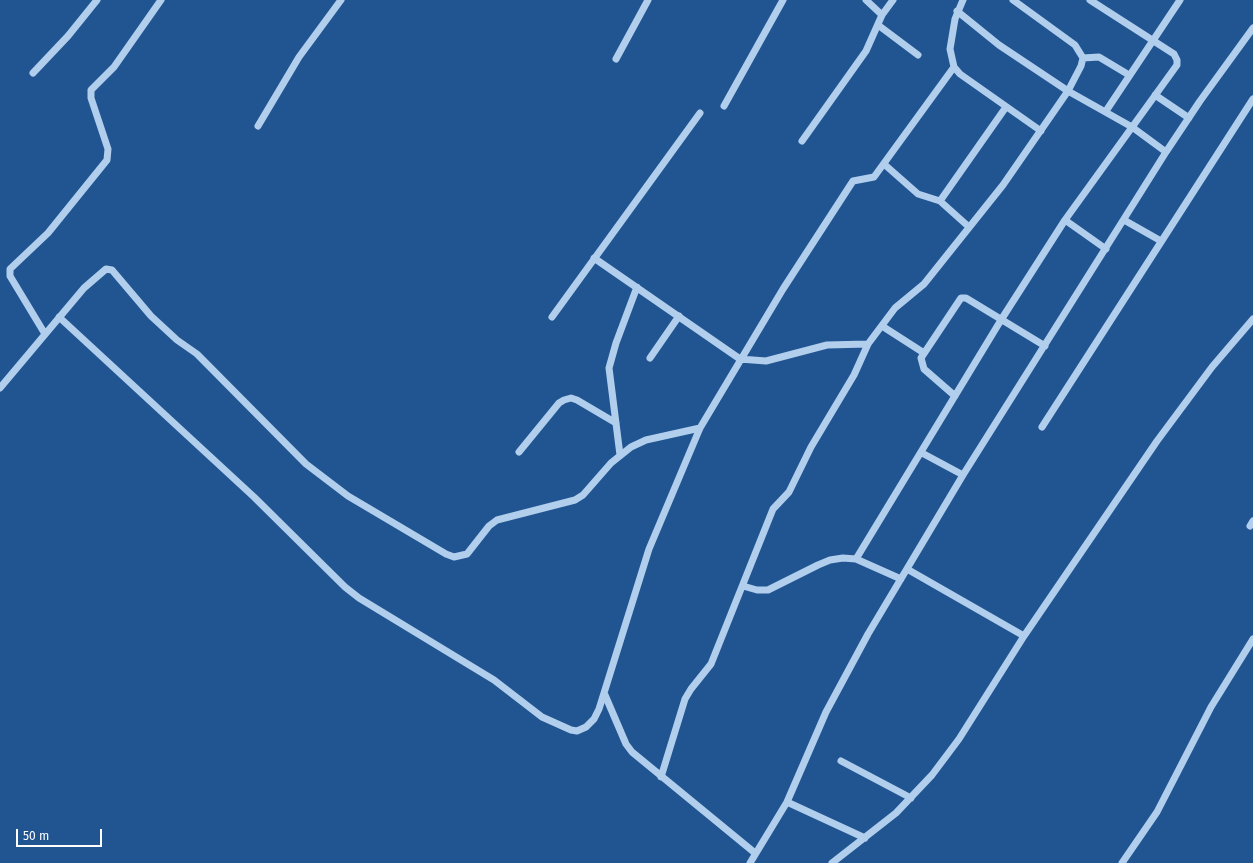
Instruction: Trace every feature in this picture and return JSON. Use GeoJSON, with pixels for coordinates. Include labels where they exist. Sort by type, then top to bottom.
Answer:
{"type":"FeatureCollection","features":[{"type":"Feature","properties":{"kind":"street"},"geometry":{"type":"LineString","coordinates":[[33,73],[64,41],[97,0]]}},
{"type":"Feature","properties":{"kind":"street"},"geometry":{"type":"LineString","coordinates":[[45,334],[10,276],[10,269],[57,222],[107,160],[108,149],[91,98],[91,90],[114,67],[160,0]]}},
{"type":"Feature","properties":{"kind":"street"},"geometry":{"type":"LineString","coordinates":[[258,126],[299,57],[341,0]]}},
{"type":"Feature","properties":{"kind":"street"},"geometry":{"type":"LineString","coordinates":[[616,60],[648,0]]}},
{"type":"Feature","properties":{"kind":"street"},"geometry":{"type":"LineString","coordinates":[[724,106],[783,0]]}},
{"type":"Feature","properties":{"kind":"street"},"geometry":{"type":"LineString","coordinates":[[866,0],[882,15]]}},
{"type":"Feature","properties":{"kind":"street"},"geometry":{"type":"LineString","coordinates":[[802,142],[866,51],[882,15],[893,0]]}},
{"type":"Feature","properties":{"kind":"street"},"geometry":{"type":"LineString","coordinates":[[963,0],[957,11],[950,49],[954,67],[960,74],[1041,131]]}},
{"type":"Feature","properties":{"kind":"street"},"geometry":{"type":"LineString","coordinates":[[661,777],[685,699],[691,688],[711,664],[773,509],[789,492],[811,448],[854,375],[868,344],[900,303],[924,284],[1003,185],[1068,91],[1081,66],[1083,58],[1075,45],[1013,0]]}},
{"type":"Feature","properties":{"kind":"street"},"geometry":{"type":"LineString","coordinates":[[856,559],[922,453],[1001,320],[1065,220],[1177,65],[1177,60],[1174,54],[1151,41],[1090,0]]}},
{"type":"Feature","properties":{"kind":"street"},"geometry":{"type":"LineString","coordinates":[[1106,111],[1151,41],[1180,0]]}},
{"type":"Feature","properties":{"kind":"street"},"geometry":{"type":"LineString","coordinates":[[957,11],[999,45],[1068,91],[1132,127],[1166,152]]}},
{"type":"Feature","properties":{"kind":"street"},"geometry":{"type":"LineString","coordinates":[[878,25],[918,55]]}},
{"type":"Feature","properties":{"kind":"street"},"geometry":{"type":"LineString","coordinates":[[750,863],[787,802],[826,712],[901,579],[963,475],[1166,152],[1253,28]]}},
{"type":"Feature","properties":{"kind":"street"},"geometry":{"type":"LineString","coordinates":[[1083,58],[1099,57],[1129,75]]}},
{"type":"Feature","properties":{"kind":"street"},"geometry":{"type":"LineString","coordinates":[[59,317],[254,497],[359,598],[494,680],[542,717],[571,730],[577,731],[586,727],[594,719],[605,695],[649,549],[700,428],[740,358],[853,181],[860,179],[870,180],[884,164],[954,67]]}},
{"type":"Feature","properties":{"kind":"street"},"geometry":{"type":"LineString","coordinates":[[1155,95],[1189,118]]}},
{"type":"Feature","properties":{"kind":"street"},"geometry":{"type":"LineString","coordinates":[[1042,427],[1160,241],[1253,99]]}},
{"type":"Feature","properties":{"kind":"street"},"geometry":{"type":"LineString","coordinates":[[940,201],[1006,107]]}},
{"type":"Feature","properties":{"kind":"street"},"geometry":{"type":"LineString","coordinates":[[552,317],[700,113]]}},
{"type":"Feature","properties":{"kind":"street"},"geometry":{"type":"LineString","coordinates":[[884,164],[918,194],[940,201],[970,227]]}},
{"type":"Feature","properties":{"kind":"street"},"geometry":{"type":"LineString","coordinates":[[1065,220],[1106,249]]}},
{"type":"Feature","properties":{"kind":"street"},"geometry":{"type":"LineString","coordinates":[[1124,220],[1160,241]]}},
{"type":"Feature","properties":{"kind":"street"},"geometry":{"type":"LineString","coordinates":[[594,258],[740,358],[766,360],[827,345],[868,344]]}},
{"type":"Feature","properties":{"kind":"street"},"geometry":{"type":"LineString","coordinates":[[0,388],[59,317],[100,273],[106,269],[112,270],[151,316],[177,340],[202,359],[306,464],[348,496],[446,554],[454,557],[467,554],[489,526],[497,520],[575,500],[583,495],[620,455],[631,447],[646,440],[700,428]]}},
{"type":"Feature","properties":{"kind":"street"},"geometry":{"type":"LineString","coordinates":[[620,455],[609,368],[616,343],[637,287]]}},
{"type":"Feature","properties":{"kind":"street"},"geometry":{"type":"LineString","coordinates":[[955,396],[924,369],[921,358],[961,298],[966,298],[1045,346]]}},
{"type":"Feature","properties":{"kind":"street"},"geometry":{"type":"LineString","coordinates":[[650,358],[679,316]]}},
{"type":"Feature","properties":{"kind":"street"},"geometry":{"type":"LineString","coordinates":[[832,863],[865,838],[912,798],[959,739],[1024,636],[1157,441],[1212,367],[1253,319]]}},
{"type":"Feature","properties":{"kind":"street"},"geometry":{"type":"LineString","coordinates":[[882,326],[924,353]]}},
{"type":"Feature","properties":{"kind":"street"},"geometry":{"type":"LineString","coordinates":[[519,452],[559,403],[564,400],[571,398],[577,400],[616,423]]}},
{"type":"Feature","properties":{"kind":"street"},"geometry":{"type":"LineString","coordinates":[[922,453],[963,475]]}},
{"type":"Feature","properties":{"kind":"street"},"geometry":{"type":"LineString","coordinates":[[743,586],[757,590],[768,590],[830,560],[843,558],[856,559],[901,579]]}},
{"type":"Feature","properties":{"kind":"street"},"geometry":{"type":"LineString","coordinates":[[907,569],[1024,636]]}},
{"type":"Feature","properties":{"kind":"street"},"geometry":{"type":"LineString","coordinates":[[1122,863],[1157,812],[1211,707],[1253,639]]}},
{"type":"Feature","properties":{"kind":"street"},"geometry":{"type":"LineString","coordinates":[[605,695],[626,744],[632,752],[756,853]]}},
{"type":"Feature","properties":{"kind":"street"},"geometry":{"type":"LineString","coordinates":[[840,760],[912,798]]}},
{"type":"Feature","properties":{"kind":"street"},"geometry":{"type":"LineString","coordinates":[[787,802],[865,838]]}}]}
